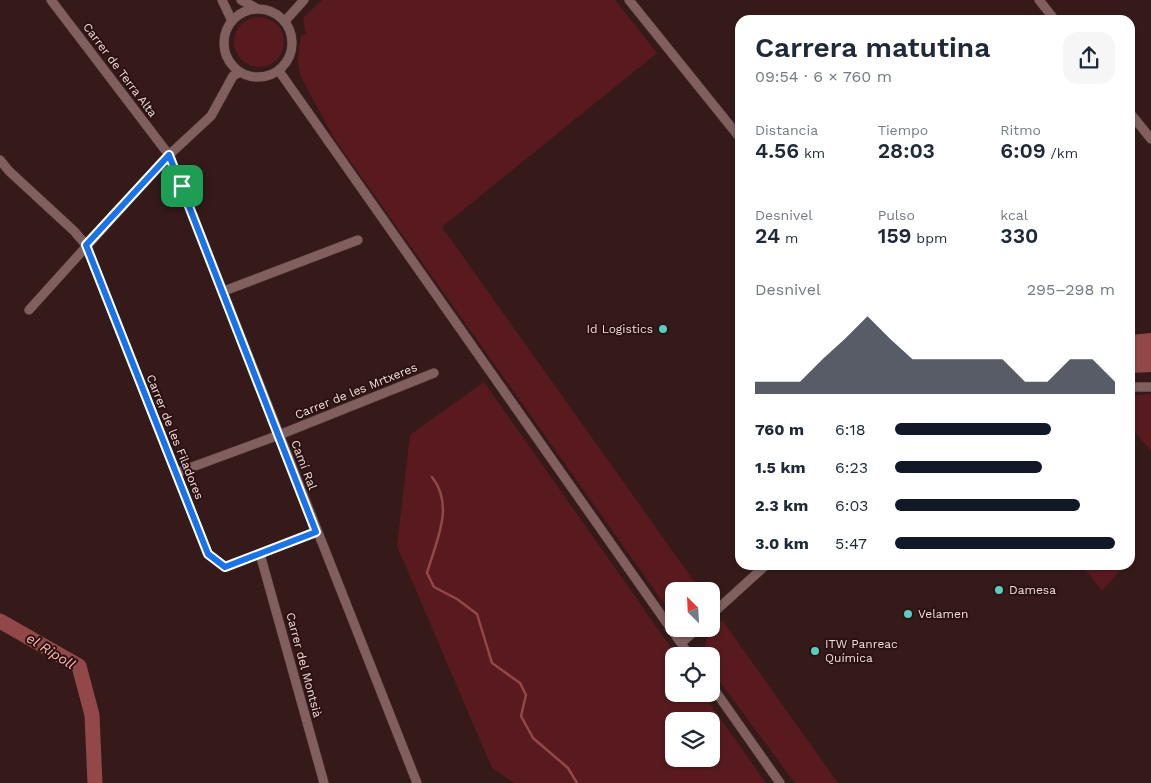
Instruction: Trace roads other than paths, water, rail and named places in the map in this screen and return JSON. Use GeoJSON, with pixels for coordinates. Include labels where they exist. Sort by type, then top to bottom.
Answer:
{"type":"FeatureCollection","features":[{"type":"Feature","properties":{"kind":"street","name":"Carrer de Terra Alta"},"geometry":{"type":"LineString","coordinates":[[51,0],[169,155]]}},
{"type":"Feature","properties":{"kind":"street"},"geometry":{"type":"LineString","coordinates":[[222,0],[232,21]]}},
{"type":"Feature","properties":{"kind":"street"},"geometry":{"type":"LineString","coordinates":[[241,0],[259,9]]}},
{"type":"Feature","properties":{"kind":"street"},"geometry":{"type":"LineString","coordinates":[[285,21],[304,0]]}},
{"type":"Feature","properties":{"kind":"street"},"geometry":{"type":"LineString","coordinates":[[629,0],[735,132]]}},
{"type":"Feature","properties":{"kind":"street"},"geometry":{"type":"LineString","coordinates":[[1039,0],[1051,15]]}},
{"type":"Feature","properties":{"kind":"street"},"geometry":{"type":"LineString","coordinates":[[259,9],[269,10],[285,21],[290,31],[292,48],[286,63],[279,71],[260,78],[240,72],[232,66],[224,49],[224,39],[232,21],[249,10],[259,9]]}},
{"type":"Feature","properties":{"kind":"street"},"geometry":{"type":"LineString","coordinates":[[279,71],[684,647]]}},
{"type":"Feature","properties":{"kind":"street"},"geometry":{"type":"LineString","coordinates":[[29,310],[169,155],[211,116],[233,76],[240,72]]}},
{"type":"Feature","properties":{"kind":"street"},"geometry":{"type":"LineString","coordinates":[[1135,119],[1151,139]]}},
{"type":"Feature","properties":{"kind":"street","name":"Camí Ral"},"geometry":{"type":"LineString","coordinates":[[169,155],[224,291],[316,532],[417,783]]}},
{"type":"Feature","properties":{"kind":"street"},"geometry":{"type":"LineString","coordinates":[[0,160],[9,171],[74,231],[86,245]]}},
{"type":"Feature","properties":{"kind":"street"},"geometry":{"type":"LineString","coordinates":[[224,291],[358,240]]}},
{"type":"Feature","properties":{"kind":"street","name":"Carrer de les Filadores"},"geometry":{"type":"LineString","coordinates":[[86,245],[208,554],[225,567],[316,532]]}},
{"type":"Feature","properties":{"kind":"street","name":"Carrer de les Mrtxeres"},"geometry":{"type":"LineString","coordinates":[[176,473],[279,435],[434,373]]}},
{"type":"Feature","properties":{"kind":"street"},"geometry":{"type":"LineString","coordinates":[[1135,387],[1151,388]]}},
{"type":"Feature","properties":{"kind":"street","name":"Carrer del Montsià"},"geometry":{"type":"LineString","coordinates":[[260,554],[324,783]]}},
{"type":"Feature","properties":{"kind":"street"},"geometry":{"type":"LineString","coordinates":[[720,607],[760,570]]}},
{"type":"Feature","properties":{"kind":"street"},"geometry":{"type":"LineString","coordinates":[[681,643],[686,638]]}},
{"type":"Feature","properties":{"kind":"street"},"geometry":{"type":"LineString","coordinates":[[720,698],[780,783]]}},
{"type":"Feature","properties":{"kind":"waterway"},"geometry":{"type":"LineString","coordinates":[[432,477],[439,488],[443,512],[439,536],[427,573],[434,587],[457,599],[477,614],[492,663],[520,683],[526,695],[521,716],[533,738],[568,768],[577,783]]}},
{"type":"Feature","properties":{"kind":"waterway","name":"el Ripoll"},"geometry":{"type":"LineString","coordinates":[[0,621],[79,666],[92,715],[95,783]]}},
{"type":"Feature","properties":{"kind":"place","name":"Id Logistics"},"geometry":{"type":"Point","coordinates":[663,329]}},
{"type":"Feature","properties":{"kind":"place","name":"Damesa"},"geometry":{"type":"Point","coordinates":[999,590]}},
{"type":"Feature","properties":{"kind":"place","name":"Velamen"},"geometry":{"type":"Point","coordinates":[908,614]}},
{"type":"Feature","properties":{"kind":"place","name":"ITW Panreac Química"},"geometry":{"type":"Point","coordinates":[815,651]}}]}
